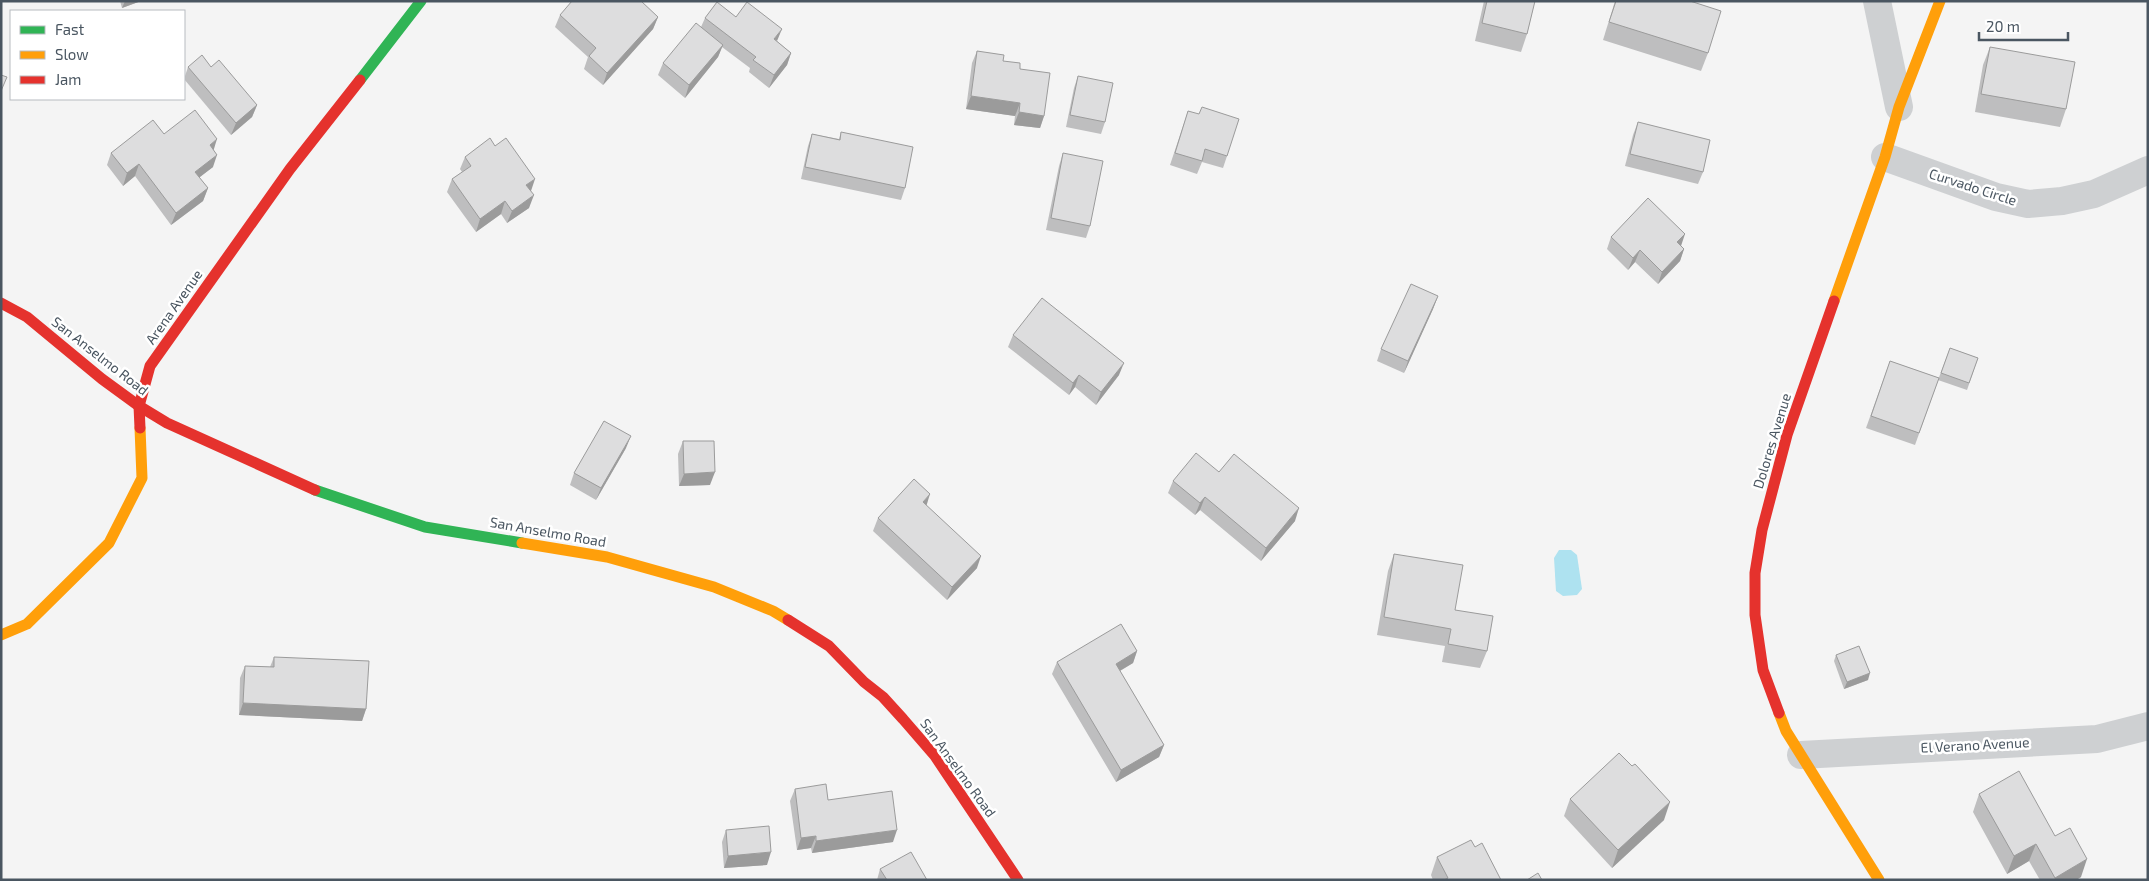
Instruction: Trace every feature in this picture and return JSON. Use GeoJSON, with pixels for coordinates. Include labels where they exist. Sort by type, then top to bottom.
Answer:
{"type":"FeatureCollection","features":[{"type":"Feature","properties":{"kind":"street","name":"Arena Avenue"},"geometry":{"type":"LineString","coordinates":[[1,635],[27,624],[109,543],[142,478],[139,406],[150,366],[290,169],[421,1]]}},
{"type":"Feature","properties":{"kind":"street"},"geometry":{"type":"LineString","coordinates":[[1877,1],[1899,107]]}},
{"type":"Feature","properties":{"kind":"street","name":"Dolores Avenue"},"geometry":{"type":"LineString","coordinates":[[1879,880],[1786,731],[1763,670],[1755,615],[1755,574],[1762,530],[1787,435],[1885,157],[1899,107],[1940,1]]}},
{"type":"Feature","properties":{"kind":"street","name":"Curvado Circle"},"geometry":{"type":"LineString","coordinates":[[1885,157],[1996,197],[2028,204],[2062,201],[2094,194],[2148,170]]}},
{"type":"Feature","properties":{"kind":"street","name":"San Anselmo Road"},"geometry":{"type":"LineString","coordinates":[[1,303],[27,317],[102,379],[139,406],[168,423],[304,486],[370,510],[425,527],[607,557],[714,587],[773,611],[829,646],[864,682],[883,697],[935,756],[1018,880]]}},
{"type":"Feature","properties":{"kind":"street","name":"El Verano Avenue"},"geometry":{"type":"LineString","coordinates":[[1802,755],[2097,738],[2148,726]]}},
{"type":"Feature","properties":{"kind":"water"},"geometry":{"type":"Polygon","coordinates":[[[1559,550],[1571,550],[1577,555],[1582,589],[1577,595],[1563,596],[1556,591],[1554,558],[1559,550]]]}},
{"type":"Feature","properties":{"kind":"building"},"geometry":{"type":"Polygon","coordinates":[[[572,1],[641,1],[658,17],[607,73],[589,56],[596,48],[560,15],[572,1]]]}},
{"type":"Feature","properties":{"kind":"building"},"geometry":{"type":"Polygon","coordinates":[[[1487,1],[1535,1],[1527,34],[1482,23],[1487,1]]]}},
{"type":"Feature","properties":{"kind":"building"},"geometry":{"type":"Polygon","coordinates":[[[1616,1],[1690,1],[1721,11],[1708,53],[1609,22],[1616,1]]]}},
{"type":"Feature","properties":{"kind":"building"},"geometry":{"type":"Polygon","coordinates":[[[717,2],[736,17],[747,2],[782,29],[774,39],[791,53],[774,75],[753,60],[756,57],[705,18],[717,2]]]}},
{"type":"Feature","properties":{"kind":"building"},"geometry":{"type":"Polygon","coordinates":[[[696,23],[723,45],[689,85],[663,63],[696,23]]]}},
{"type":"Feature","properties":{"kind":"building"},"geometry":{"type":"Polygon","coordinates":[[[1990,47],[2075,62],[2066,109],[1981,94],[1990,47]]]}},
{"type":"Feature","properties":{"kind":"building"},"geometry":{"type":"Polygon","coordinates":[[[977,51],[1004,55],[1003,61],[1020,63],[1020,69],[1050,73],[1044,116],[1019,112],[1020,103],[971,96],[977,51]]]}},
{"type":"Feature","properties":{"kind":"building"},"geometry":{"type":"Polygon","coordinates":[[[202,55],[211,67],[219,60],[257,105],[236,123],[188,67],[202,55]]]}},
{"type":"Feature","properties":{"kind":"building"},"geometry":{"type":"Polygon","coordinates":[[[1,75],[7,77],[1,91],[1,75]]]}},
{"type":"Feature","properties":{"kind":"building"},"geometry":{"type":"Polygon","coordinates":[[[1078,76],[1113,83],[1105,122],[1070,115],[1078,76]]]}},
{"type":"Feature","properties":{"kind":"building"},"geometry":{"type":"Polygon","coordinates":[[[1202,107],[1239,119],[1227,156],[1205,149],[1202,161],[1175,153],[1188,111],[1199,114],[1202,107]]]}},
{"type":"Feature","properties":{"kind":"building"},"geometry":{"type":"Polygon","coordinates":[[[195,110],[217,139],[210,145],[217,155],[195,172],[208,188],[176,213],[139,164],[127,173],[111,153],[153,120],[164,134],[195,110]]]}},
{"type":"Feature","properties":{"kind":"building"},"geometry":{"type":"Polygon","coordinates":[[[1638,122],[1710,140],[1703,172],[1630,154],[1638,122]]]}},
{"type":"Feature","properties":{"kind":"building"},"geometry":{"type":"Polygon","coordinates":[[[841,132],[913,147],[905,188],[805,167],[812,134],[840,140],[841,132]]]}},
{"type":"Feature","properties":{"kind":"building"},"geometry":{"type":"Polygon","coordinates":[[[490,138],[495,146],[506,138],[535,179],[526,185],[534,195],[512,211],[505,201],[480,219],[452,179],[471,166],[465,157],[490,138]]]}},
{"type":"Feature","properties":{"kind":"building"},"geometry":{"type":"Polygon","coordinates":[[[1063,153],[1103,161],[1090,226],[1051,218],[1063,153]]]}},
{"type":"Feature","properties":{"kind":"building"},"geometry":{"type":"Polygon","coordinates":[[[1648,198],[1685,234],[1677,242],[1684,249],[1662,272],[1640,250],[1633,258],[1611,237],[1648,198]]]}},
{"type":"Feature","properties":{"kind":"building"},"geometry":{"type":"Polygon","coordinates":[[[1411,284],[1438,296],[1408,361],[1381,349],[1411,284]]]}},
{"type":"Feature","properties":{"kind":"building"},"geometry":{"type":"Polygon","coordinates":[[[1042,298],[1124,363],[1101,392],[1079,375],[1073,383],[1013,335],[1042,298]]]}},
{"type":"Feature","properties":{"kind":"building"},"geometry":{"type":"Polygon","coordinates":[[[1950,348],[1978,358],[1969,383],[1941,373],[1950,348]]]}},
{"type":"Feature","properties":{"kind":"building"},"geometry":{"type":"Polygon","coordinates":[[[1890,361],[1939,378],[1919,433],[1871,416],[1890,361]]]}},
{"type":"Feature","properties":{"kind":"building"},"geometry":{"type":"Polygon","coordinates":[[[604,421],[631,436],[601,488],[574,473],[604,421]]]}},
{"type":"Feature","properties":{"kind":"building"},"geometry":{"type":"Polygon","coordinates":[[[683,441],[714,441],[715,472],[684,474],[683,441]]]}},
{"type":"Feature","properties":{"kind":"building"},"geometry":{"type":"Polygon","coordinates":[[[1196,453],[1219,472],[1234,454],[1299,508],[1266,548],[1205,497],[1200,503],[1173,481],[1196,453]]]}},
{"type":"Feature","properties":{"kind":"building"},"geometry":{"type":"Polygon","coordinates":[[[914,479],[930,494],[923,502],[981,556],[952,587],[878,518],[914,479]]]}},
{"type":"Feature","properties":{"kind":"building"},"geometry":{"type":"Polygon","coordinates":[[[1394,554],[1463,565],[1455,610],[1493,616],[1487,651],[1448,644],[1451,629],[1384,617],[1394,554]]]}},
{"type":"Feature","properties":{"kind":"building"},"geometry":{"type":"Polygon","coordinates":[[[1121,624],[1137,651],[1116,664],[1164,745],[1121,770],[1057,662],[1121,624]]]}},
{"type":"Feature","properties":{"kind":"building"},"geometry":{"type":"Polygon","coordinates":[[[1859,646],[1870,673],[1847,682],[1836,655],[1859,646]]]}},
{"type":"Feature","properties":{"kind":"building"},"geometry":{"type":"Polygon","coordinates":[[[274,657],[369,661],[366,709],[243,703],[245,666],[274,667],[274,657]]]}},
{"type":"Feature","properties":{"kind":"building"},"geometry":{"type":"Polygon","coordinates":[[[1619,753],[1632,766],[1635,764],[1670,802],[1618,850],[1570,799],[1619,753]]]}},
{"type":"Feature","properties":{"kind":"building"},"geometry":{"type":"Polygon","coordinates":[[[2019,771],[2055,836],[2070,828],[2087,859],[2055,878],[2036,844],[2014,856],[1979,794],[2019,771]]]}},
{"type":"Feature","properties":{"kind":"building"},"geometry":{"type":"Polygon","coordinates":[[[826,784],[828,800],[892,791],[897,830],[816,841],[816,836],[801,838],[795,789],[826,784]]]}},
{"type":"Feature","properties":{"kind":"building"},"geometry":{"type":"Polygon","coordinates":[[[769,826],[771,852],[728,856],[726,830],[769,826]]]}},
{"type":"Feature","properties":{"kind":"building"},"geometry":{"type":"Polygon","coordinates":[[[1471,840],[1475,847],[1482,843],[1501,880],[1444,880],[1448,878],[1437,857],[1471,840]]]}},
{"type":"Feature","properties":{"kind":"building"},"geometry":{"type":"Polygon","coordinates":[[[911,852],[927,880],[887,880],[880,869],[911,852]]]}},
{"type":"Feature","properties":{"kind":"building"},"geometry":{"type":"Polygon","coordinates":[[[1538,873],[1542,880],[1527,880],[1538,873]]]}},
{"type":"Feature","properties":{"kind":"traffic: fast"},"geometry":{"type":"LineString","coordinates":[[360,80],[421,1]]}},
{"type":"Feature","properties":{"kind":"traffic: fast"},"geometry":{"type":"LineString","coordinates":[[315,490],[425,527],[522,543]]}},
{"type":"Feature","properties":{"kind":"traffic: slow"},"geometry":{"type":"LineString","coordinates":[[1834,301],[1885,157],[1899,107],[1940,1]]}},
{"type":"Feature","properties":{"kind":"traffic: slow"},"geometry":{"type":"LineString","coordinates":[[1,635],[27,624],[109,543],[142,478],[140,428]]}},
{"type":"Feature","properties":{"kind":"traffic: slow"},"geometry":{"type":"LineString","coordinates":[[522,543],[607,557],[714,587],[773,611],[788,620]]}},
{"type":"Feature","properties":{"kind":"traffic: slow"},"geometry":{"type":"LineString","coordinates":[[1779,713],[1786,731],[1879,880]]}},
{"type":"Feature","properties":{"kind":"traffic: jam"},"geometry":{"type":"LineString","coordinates":[[140,428],[139,406],[150,366],[290,169],[360,80]]}},
{"type":"Feature","properties":{"kind":"traffic: jam"},"geometry":{"type":"LineString","coordinates":[[1779,713],[1763,670],[1755,615],[1755,573],[1762,530],[1787,435],[1834,301]]}},
{"type":"Feature","properties":{"kind":"traffic: jam"},"geometry":{"type":"LineString","coordinates":[[1,303],[27,317],[102,379],[139,406],[167,423],[315,490]]}},
{"type":"Feature","properties":{"kind":"traffic: jam"},"geometry":{"type":"LineString","coordinates":[[788,620],[829,646],[864,682],[883,697],[903,719],[935,756],[1018,880]]}}]}
